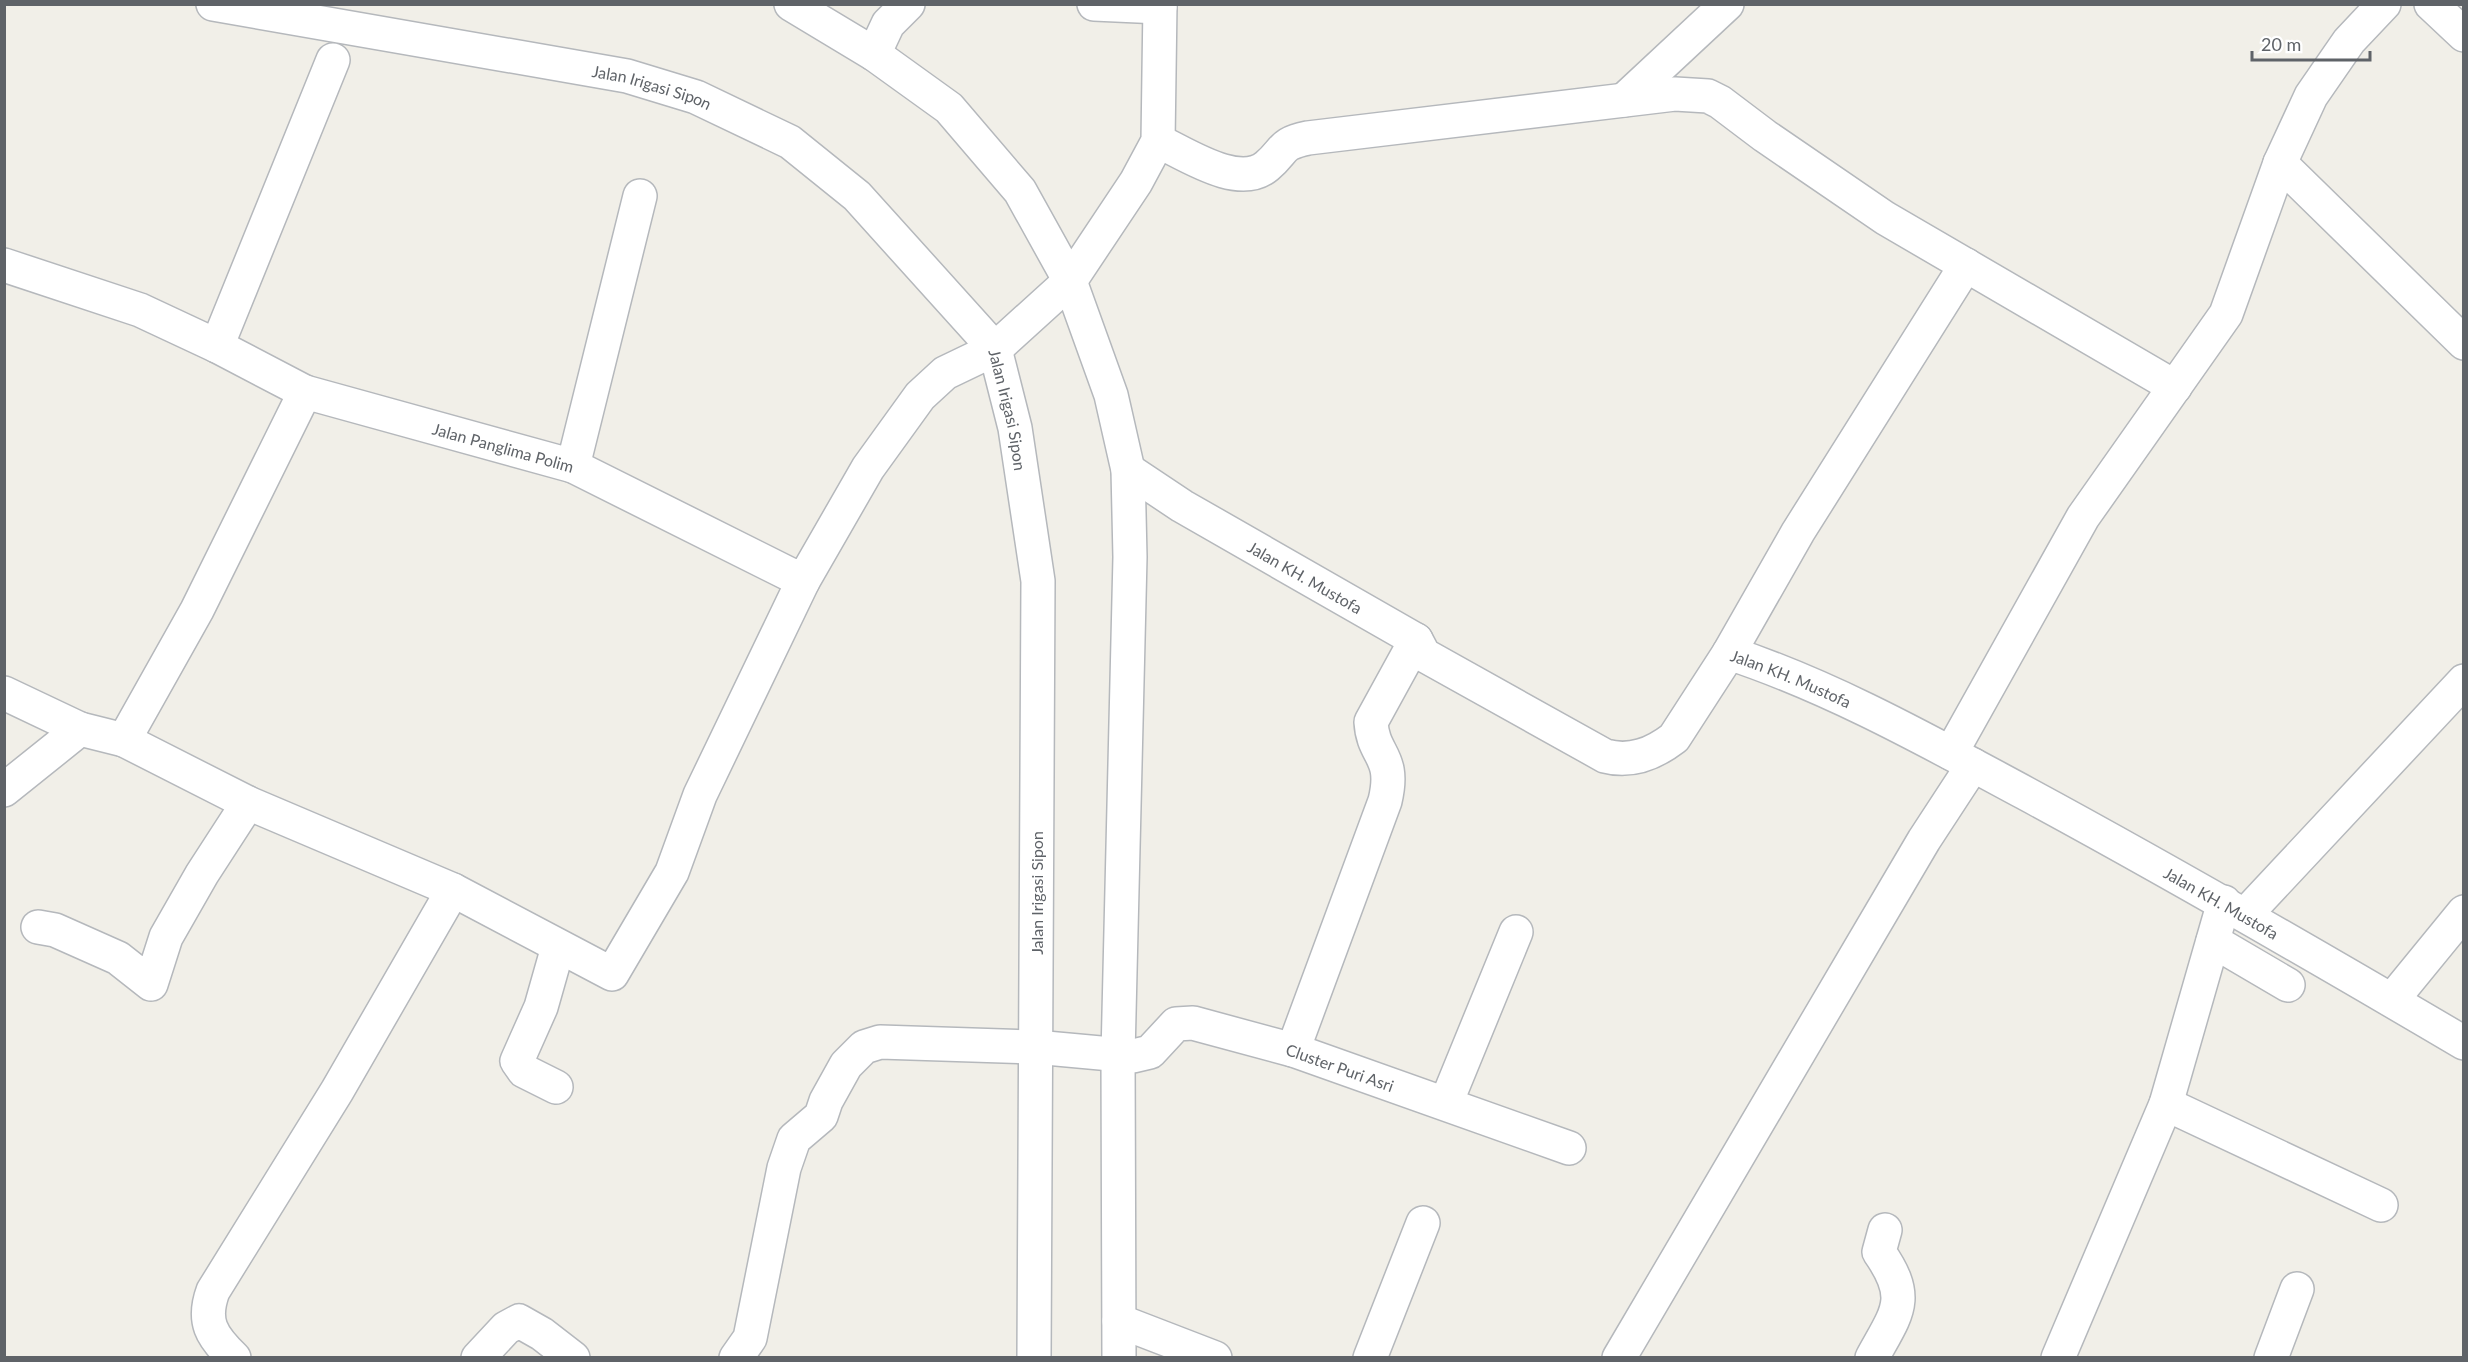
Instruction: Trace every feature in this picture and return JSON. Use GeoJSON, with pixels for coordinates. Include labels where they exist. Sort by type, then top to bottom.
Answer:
{"type":"FeatureCollection","features":[{"type":"Feature","properties":{"kind":"street","name":"Jalan Irigasi Sipon"},"geometry":{"type":"LineString","coordinates":[[213,4],[327,15],[627,76],[696,97],[790,142],[857,196],[999,346],[1016,428],[1038,581],[1034,1358]]}},
{"type":"Feature","properties":{"kind":"street"},"geometry":{"type":"LineString","coordinates":[[874,54],[888,24],[909,4]]}},
{"type":"Feature","properties":{"kind":"street"},"geometry":{"type":"LineString","coordinates":[[4,693],[80,729],[124,740],[248,803],[453,890],[612,974],[672,872],[699,795],[803,581],[868,468],[920,396],[945,373],[999,346],[1065,286],[1136,182],[1158,141],[1160,6],[1094,4]]}},
{"type":"Feature","properties":{"kind":"street"},"geometry":{"type":"LineString","coordinates":[[1624,100],[1727,4]]}},
{"type":"Feature","properties":{"kind":"street"},"geometry":{"type":"LineString","coordinates":[[1621,1357],[1924,840],[2083,517],[2226,314],[2280,163],[2311,96],[2349,41],[2384,4]]}},
{"type":"Feature","properties":{"kind":"street"},"geometry":{"type":"LineString","coordinates":[[2431,4],[2463,35]]}},
{"type":"Feature","properties":{"kind":"street"},"geometry":{"type":"LineString","coordinates":[[810,9],[949,108],[1020,191],[1065,286],[1111,395],[1128,470],[1130,557],[1118,1055],[1119,1358]]}},
{"type":"Feature","properties":{"kind":"street"},"geometry":{"type":"LineString","coordinates":[[217,346],[333,60]]}},
{"type":"Feature","properties":{"kind":"street"},"geometry":{"type":"LineString","coordinates":[[1158,141],[1221,170],[1243,176],[1267,166],[1288,142],[1308,138],[1624,100],[1695,94],[1720,102],[1765,136],[1885,218],[2175,387]]}},
{"type":"Feature","properties":{"kind":"street"},"geometry":{"type":"LineString","coordinates":[[2280,163],[2463,343]]}},
{"type":"Feature","properties":{"kind":"street"},"geometry":{"type":"LineString","coordinates":[[573,466],[640,196]]}},
{"type":"Feature","properties":{"kind":"street","name":"Jalan Panglima Polim"},"geometry":{"type":"LineString","coordinates":[[4,265],[140,310],[217,346],[305,392],[573,466],[803,581]]}},
{"type":"Feature","properties":{"kind":"street"},"geometry":{"type":"LineString","coordinates":[[1729,653],[1798,532],[1966,265]]}},
{"type":"Feature","properties":{"kind":"street"},"geometry":{"type":"LineString","coordinates":[[124,740],[197,610],[305,392]]}},
{"type":"Feature","properties":{"kind":"street","name":"Jalan KH. Mustofa"},"geometry":{"type":"LineString","coordinates":[[1128,470],[1182,506],[1416,640],[1424,655],[1605,756],[1621,760],[1653,751],[1674,738],[1729,653],[1804,682],[1962,759],[2235,908],[2463,1042]]}},
{"type":"Feature","properties":{"kind":"street"},"geometry":{"type":"LineString","coordinates":[[1293,1050],[1385,801],[1390,775],[1387,761],[1372,731],[1371,722],[1416,640]]}},
{"type":"Feature","properties":{"kind":"street"},"geometry":{"type":"LineString","coordinates":[[2058,1358],[2166,1104],[2213,941],[2235,908],[2463,681]]}},
{"type":"Feature","properties":{"kind":"street"},"geometry":{"type":"LineString","coordinates":[[4,790],[80,729]]}},
{"type":"Feature","properties":{"kind":"street"},"geometry":{"type":"LineString","coordinates":[[38,927],[55,930],[118,958],[152,984],[166,937],[202,874],[248,803]]}},
{"type":"Feature","properties":{"kind":"street"},"geometry":{"type":"LineString","coordinates":[[234,1358],[222,1346],[210,1328],[208,1306],[213,1291],[337,1091],[453,890]]}},
{"type":"Feature","properties":{"kind":"street"},"geometry":{"type":"LineString","coordinates":[[2392,1000],[2463,912]]}},
{"type":"Feature","properties":{"kind":"street"},"geometry":{"type":"LineString","coordinates":[[1446,1103],[1516,932]]}},
{"type":"Feature","properties":{"kind":"street"},"geometry":{"type":"LineString","coordinates":[[2213,941],[2288,985]]}},
{"type":"Feature","properties":{"kind":"street"},"geometry":{"type":"LineString","coordinates":[[556,1087],[524,1071],[517,1060],[541,1007],[558,947]]}},
{"type":"Feature","properties":{"kind":"street","name":"Cluster Puri Asri"},"geometry":{"type":"LineString","coordinates":[[1118,1055],[1150,1052],[1170,1029],[1182,1022],[1193,1023],[1293,1050],[1569,1148]]}},
{"type":"Feature","properties":{"kind":"street"},"geometry":{"type":"LineString","coordinates":[[736,1358],[750,1338],[757,1314],[784,1168],[795,1139],[821,1116],[826,1101],[846,1065],[864,1047],[880,1042],[1035,1047],[1118,1055]]}},
{"type":"Feature","properties":{"kind":"street"},"geometry":{"type":"LineString","coordinates":[[2166,1104],[2381,1205]]}},
{"type":"Feature","properties":{"kind":"street"},"geometry":{"type":"LineString","coordinates":[[1370,1358],[1423,1223]]}},
{"type":"Feature","properties":{"kind":"street"},"geometry":{"type":"LineString","coordinates":[[1872,1358],[1897,1311],[1900,1300],[1898,1286],[1879,1251],[1886,1230]]}},
{"type":"Feature","properties":{"kind":"street"},"geometry":{"type":"LineString","coordinates":[[2271,1358],[2297,1289]]}},
{"type":"Feature","properties":{"kind":"street"},"geometry":{"type":"LineString","coordinates":[[1119,1321],[1215,1358]]}},
{"type":"Feature","properties":{"kind":"street"},"geometry":{"type":"LineString","coordinates":[[478,1358],[506,1328],[519,1322],[542,1334],[573,1358]]}}]}
